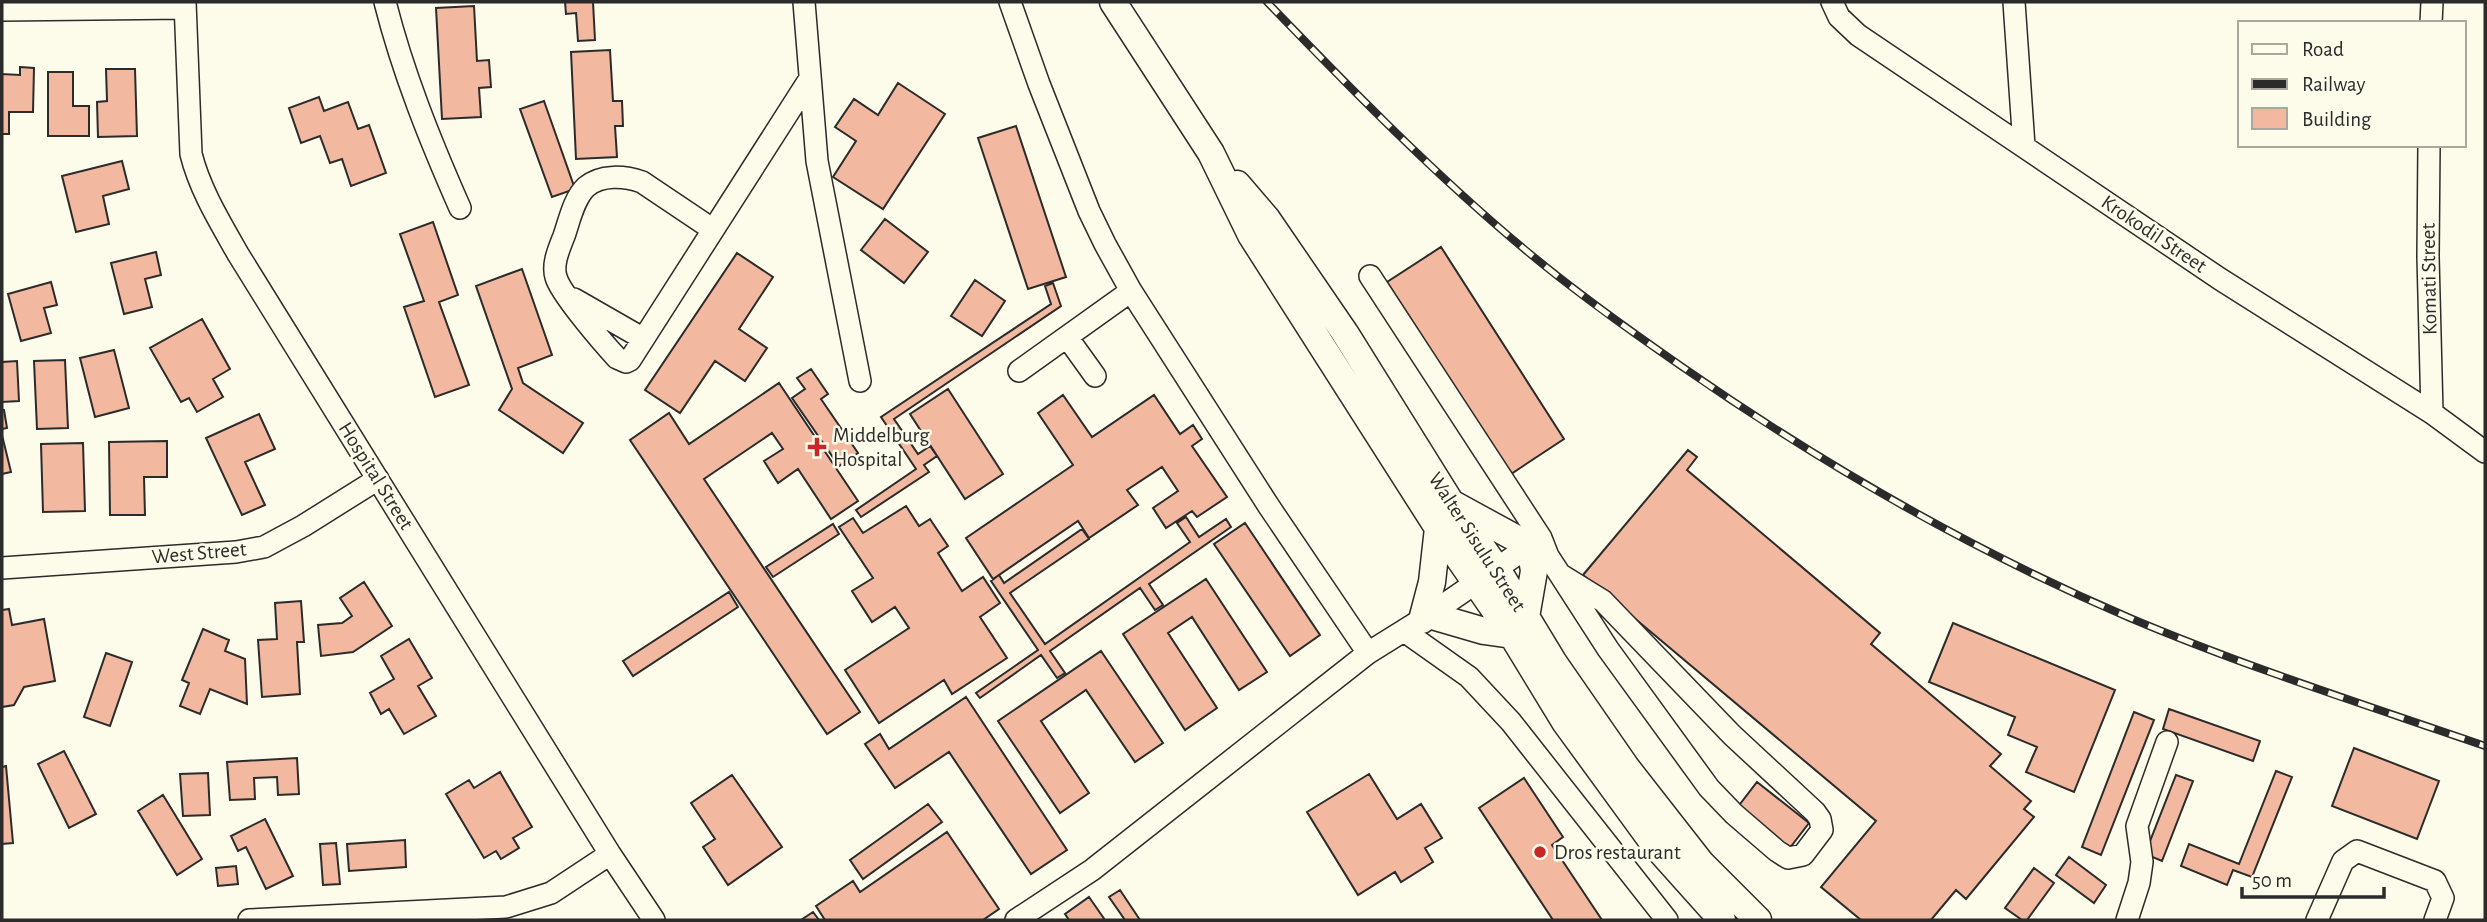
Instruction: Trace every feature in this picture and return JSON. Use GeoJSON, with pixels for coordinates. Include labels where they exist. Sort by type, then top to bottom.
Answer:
{"type":"FeatureCollection","features":[{"type":"Feature","properties":{"kind":"main road","name":"Walter Sisulu Street"},"geometry":{"type":"LineString","coordinates":[[1113,2],[1211,153],[1275,231],[1345,333],[1451,503],[1497,569],[1519,626],[1565,722],[1654,844],[1722,920]]}},
{"type":"Feature","properties":{"kind":"main road","name":"Walter Sisulu Street"},"geometry":{"type":"LineString","coordinates":[[1211,153],[1251,235],[1475,584],[1554,663],[1626,767],[1701,863],[1758,920]]}},
{"type":"Feature","properties":{"kind":"main road"},"geometry":{"type":"LineString","coordinates":[[1438,528],[1432,582],[1418,622],[1484,631],[1519,626],[1534,571],[1535,542],[1451,503]]}},
{"type":"Feature","properties":{"kind":"street"},"geometry":{"type":"LineString","coordinates":[[384,2],[410,86],[460,208]]}},
{"type":"Feature","properties":{"kind":"street"},"geometry":{"type":"LineString","coordinates":[[804,2],[817,161],[860,382]]}},
{"type":"Feature","properties":{"kind":"street"},"geometry":{"type":"LineString","coordinates":[[1010,2],[1089,211],[1131,291],[1268,505],[1368,653]]}},
{"type":"Feature","properties":{"kind":"street"},"geometry":{"type":"LineString","coordinates":[[2014,2],[2024,146]]}},
{"type":"Feature","properties":{"kind":"street"},"geometry":{"type":"LineString","coordinates":[[2431,21],[2432,2]]}},
{"type":"Feature","properties":{"kind":"street","name":"Krokodil Street"},"geometry":{"type":"LineString","coordinates":[[1832,4],[1847,27],[1858,35],[2221,278],[2432,413],[2485,452]]}},
{"type":"Feature","properties":{"kind":"street"},"geometry":{"type":"LineString","coordinates":[[2,10],[185,5]]}},
{"type":"Feature","properties":{"kind":"street","name":"Hospital Street"},"geometry":{"type":"LineString","coordinates":[[185,5],[191,154],[195,172],[238,254],[610,855],[654,920]]}},
{"type":"Feature","properties":{"kind":"street"},"geometry":{"type":"LineString","coordinates":[[712,229],[642,182],[629,177],[613,177],[584,188],[555,264],[555,276],[565,294],[608,348],[621,361],[630,360],[809,80]]}},
{"type":"Feature","properties":{"kind":"street","name":"Komati Street"},"geometry":{"type":"LineString","coordinates":[[2429,147],[2428,257],[2432,413]]}},
{"type":"Feature","properties":{"kind":"street"},"geometry":{"type":"LineString","coordinates":[[1370,276],[1535,542],[1561,575],[1608,649],[1709,788],[1777,851],[1788,858],[1803,855],[1822,830],[1820,819],[1815,812],[1732,735],[1604,601],[1561,575]]}},
{"type":"Feature","properties":{"kind":"street"},"geometry":{"type":"LineString","coordinates":[[1019,371],[1131,291]]}},
{"type":"Feature","properties":{"kind":"street"},"geometry":{"type":"LineString","coordinates":[[565,294],[642,338]]}},
{"type":"Feature","properties":{"kind":"street"},"geometry":{"type":"LineString","coordinates":[[1067,337],[1095,376]]}},
{"type":"Feature","properties":{"kind":"street","name":"West Street"},"geometry":{"type":"LineString","coordinates":[[2,568],[236,552],[264,547],[378,479]]}},
{"type":"Feature","properties":{"kind":"street"},"geometry":{"type":"LineString","coordinates":[[1016,920],[1092,870],[1368,653],[1535,542]]}},
{"type":"Feature","properties":{"kind":"street"},"geometry":{"type":"LineString","coordinates":[[1418,622],[1511,722],[1667,920]]}},
{"type":"Feature","properties":{"kind":"street"},"geometry":{"type":"LineString","coordinates":[[2127,920],[2142,862],[2137,826],[2167,742]]}},
{"type":"Feature","properties":{"kind":"street"},"geometry":{"type":"LineString","coordinates":[[2317,920],[2343,861],[2357,850],[2435,881],[2443,898],[2435,920]]}},
{"type":"Feature","properties":{"kind":"street"},"geometry":{"type":"LineString","coordinates":[[250,920],[506,907],[551,893],[610,855]]}},
{"type":"Feature","properties":{"kind":"building"},"geometry":{"type":"Polygon","coordinates":[[[565,2],[593,2],[595,40],[578,41],[576,13],[566,14],[565,2]]]}},
{"type":"Feature","properties":{"kind":"building"},"geometry":{"type":"Polygon","coordinates":[[[474,6],[477,61],[489,60],[491,87],[479,88],[481,117],[442,119],[436,8],[474,6]]]}},
{"type":"Feature","properties":{"kind":"building"},"geometry":{"type":"Polygon","coordinates":[[[610,50],[613,101],[622,101],[623,126],[615,126],[617,157],[576,159],[571,52],[610,50]]]}},
{"type":"Feature","properties":{"kind":"building"},"geometry":{"type":"Polygon","coordinates":[[[20,67],[34,68],[33,112],[9,112],[9,134],[2,134],[2,74],[20,75],[20,67]]]}},
{"type":"Feature","properties":{"kind":"building"},"geometry":{"type":"Polygon","coordinates":[[[106,69],[135,69],[137,136],[98,137],[97,102],[107,101],[106,69]]]}},
{"type":"Feature","properties":{"kind":"building"},"geometry":{"type":"Polygon","coordinates":[[[48,72],[73,72],[73,106],[89,106],[89,136],[48,136],[48,72]]]}},
{"type":"Feature","properties":{"kind":"building"},"geometry":{"type":"Polygon","coordinates":[[[898,83],[945,114],[883,209],[833,177],[856,141],[835,127],[854,99],[878,115],[898,83]]]}},
{"type":"Feature","properties":{"kind":"building"},"geometry":{"type":"Polygon","coordinates":[[[319,97],[324,111],[348,102],[358,129],[369,125],[386,173],[351,186],[342,159],[330,163],[320,136],[301,143],[289,108],[319,97]]]}},
{"type":"Feature","properties":{"kind":"building"},"geometry":{"type":"Polygon","coordinates":[[[544,101],[575,189],[552,197],[520,109],[544,101]]]}},
{"type":"Feature","properties":{"kind":"building"},"geometry":{"type":"Polygon","coordinates":[[[1016,126],[1066,277],[1028,289],[978,138],[1016,126]]]}},
{"type":"Feature","properties":{"kind":"building"},"geometry":{"type":"Polygon","coordinates":[[[122,161],[129,189],[103,196],[109,224],[76,232],[62,176],[122,161]]]}},
{"type":"Feature","properties":{"kind":"building"},"geometry":{"type":"Polygon","coordinates":[[[885,219],[928,252],[904,283],[861,250],[885,219]]]}},
{"type":"Feature","properties":{"kind":"building"},"geometry":{"type":"Polygon","coordinates":[[[433,222],[458,295],[439,302],[469,385],[435,397],[404,307],[424,301],[400,234],[433,222]]]}},
{"type":"Feature","properties":{"kind":"building"},"geometry":{"type":"Polygon","coordinates":[[[1441,247],[1564,439],[1511,474],[1387,282],[1441,247]]]}},
{"type":"Feature","properties":{"kind":"building"},"geometry":{"type":"Polygon","coordinates":[[[156,252],[161,275],[145,279],[152,307],[124,314],[111,263],[156,252]]]}},
{"type":"Feature","properties":{"kind":"building"},"geometry":{"type":"Polygon","coordinates":[[[737,253],[773,277],[739,329],[767,348],[745,381],[715,361],[680,413],[645,390],[737,253]]]}},
{"type":"Feature","properties":{"kind":"building"},"geometry":{"type":"Polygon","coordinates":[[[522,269],[552,355],[518,368],[523,383],[583,423],[563,453],[499,410],[512,389],[476,286],[522,269]]]}},
{"type":"Feature","properties":{"kind":"building"},"geometry":{"type":"Polygon","coordinates":[[[975,280],[1005,301],[982,336],[951,316],[975,280]]]}},
{"type":"Feature","properties":{"kind":"building"},"geometry":{"type":"Polygon","coordinates":[[[51,282],[57,305],[44,308],[51,333],[21,341],[8,294],[51,282]]]}},
{"type":"Feature","properties":{"kind":"building"},"geometry":{"type":"Polygon","coordinates":[[[1053,283],[1061,306],[894,419],[918,454],[930,446],[937,456],[924,465],[929,472],[861,517],[856,510],[916,469],[881,417],[1051,304],[1045,286],[1053,283]]]}},
{"type":"Feature","properties":{"kind":"building"},"geometry":{"type":"Polygon","coordinates":[[[202,319],[230,369],[213,379],[223,397],[197,412],[189,398],[181,402],[150,348],[202,319]]]}},
{"type":"Feature","properties":{"kind":"building"},"geometry":{"type":"Polygon","coordinates":[[[114,350],[129,408],[95,417],[80,358],[114,350]]]}},
{"type":"Feature","properties":{"kind":"building"},"geometry":{"type":"Polygon","coordinates":[[[65,360],[68,428],[37,429],[34,361],[65,360]]]}},
{"type":"Feature","properties":{"kind":"building"},"geometry":{"type":"Polygon","coordinates":[[[17,361],[19,401],[2,402],[2,362],[17,361]]]}},
{"type":"Feature","properties":{"kind":"building"},"geometry":{"type":"Polygon","coordinates":[[[811,369],[828,394],[821,399],[858,453],[839,466],[792,398],[805,389],[797,378],[811,369]]]}},
{"type":"Feature","properties":{"kind":"building"},"geometry":{"type":"Polygon","coordinates":[[[779,383],[858,501],[831,519],[798,469],[778,483],[764,461],[783,449],[772,433],[704,479],[860,712],[827,734],[630,440],[669,413],[689,444],[779,383]]]}},
{"type":"Feature","properties":{"kind":"building"},"geometry":{"type":"Polygon","coordinates":[[[948,389],[1003,474],[965,499],[910,414],[948,389]]]}},
{"type":"Feature","properties":{"kind":"building"},"geometry":{"type":"Polygon","coordinates":[[[1063,395],[1092,437],[1154,395],[1180,434],[1193,425],[1202,439],[1192,446],[1227,497],[1197,517],[1192,511],[1166,528],[1153,508],[1178,491],[1162,467],[1127,490],[1138,505],[1089,538],[1078,521],[993,579],[966,538],[1073,465],[1038,413],[1063,395]]]}},
{"type":"Feature","properties":{"kind":"building"},"geometry":{"type":"Polygon","coordinates":[[[2,410],[7,428],[2,429],[2,410]]]}},
{"type":"Feature","properties":{"kind":"building"},"geometry":{"type":"Polygon","coordinates":[[[259,414],[275,449],[245,462],[265,505],[242,515],[206,438],[259,414]]]}},
{"type":"Feature","properties":{"kind":"building"},"geometry":{"type":"Polygon","coordinates":[[[2,435],[11,472],[2,474],[2,435]]]}},
{"type":"Feature","properties":{"kind":"building"},"geometry":{"type":"Polygon","coordinates":[[[167,441],[167,477],[144,477],[145,515],[110,515],[109,442],[167,441]]]}},
{"type":"Feature","properties":{"kind":"building"},"geometry":{"type":"Polygon","coordinates":[[[83,443],[85,511],[43,512],[41,444],[83,443]]]}},
{"type":"Feature","properties":{"kind":"building"},"geometry":{"type":"Polygon","coordinates":[[[1688,450],[1697,457],[1687,470],[1880,633],[1871,644],[2001,754],[1990,766],[2031,801],[2024,809],[2034,817],[1966,899],[1956,890],[1931,920],[1861,920],[1821,887],[1876,821],[1583,575],[1688,450]]]}},
{"type":"Feature","properties":{"kind":"building"},"geometry":{"type":"Polygon","coordinates":[[[906,506],[919,526],[930,519],[948,546],[938,553],[962,591],[983,577],[1000,603],[980,617],[1007,658],[952,694],[944,680],[879,723],[845,670],[909,628],[895,607],[872,622],[852,591],[873,578],[839,527],[853,518],[863,533],[906,506]]]}},
{"type":"Feature","properties":{"kind":"building"},"geometry":{"type":"Polygon","coordinates":[[[1186,517],[1199,537],[1226,519],[1231,527],[1149,584],[1163,605],[1155,610],[1140,588],[1050,651],[1065,673],[1057,678],[1041,655],[980,698],[976,693],[1038,650],[991,581],[999,575],[1004,583],[1082,529],[1089,539],[1010,593],[1045,644],[1190,542],[1177,523],[1186,517]]]}},
{"type":"Feature","properties":{"kind":"building"},"geometry":{"type":"Polygon","coordinates":[[[1245,523],[1320,635],[1290,656],[1214,544],[1245,523]]]}},
{"type":"Feature","properties":{"kind":"building"},"geometry":{"type":"Polygon","coordinates":[[[833,524],[839,534],[773,577],[766,567],[833,524]]]}},
{"type":"Feature","properties":{"kind":"building"},"geometry":{"type":"Polygon","coordinates":[[[1206,579],[1267,672],[1239,690],[1192,617],[1168,633],[1217,708],[1185,730],[1123,634],[1206,579]]]}},
{"type":"Feature","properties":{"kind":"building"},"geometry":{"type":"Polygon","coordinates":[[[364,582],[392,626],[353,652],[321,656],[318,625],[342,623],[352,616],[340,598],[364,582]]]}},
{"type":"Feature","properties":{"kind":"building"},"geometry":{"type":"Polygon","coordinates":[[[729,592],[738,607],[633,676],[623,661],[729,592]]]}},
{"type":"Feature","properties":{"kind":"building"},"geometry":{"type":"Polygon","coordinates":[[[301,601],[304,642],[297,642],[300,694],[262,697],[258,640],[277,639],[275,603],[301,601]]]}},
{"type":"Feature","properties":{"kind":"building"},"geometry":{"type":"Polygon","coordinates":[[[9,609],[12,625],[44,619],[55,681],[24,687],[14,705],[2,707],[2,610],[9,609]]]}},
{"type":"Feature","properties":{"kind":"building"},"geometry":{"type":"Polygon","coordinates":[[[1953,623],[2115,690],[2074,792],[2026,772],[2037,747],[2008,735],[2015,717],[1929,682],[1953,623]]]}},
{"type":"Feature","properties":{"kind":"building"},"geometry":{"type":"Polygon","coordinates":[[[203,629],[229,640],[225,651],[245,659],[247,704],[210,689],[200,714],[180,706],[189,683],[182,680],[203,629]]]}},
{"type":"Feature","properties":{"kind":"building"},"geometry":{"type":"Polygon","coordinates":[[[409,639],[432,678],[418,686],[436,716],[404,734],[389,709],[381,714],[370,693],[394,679],[381,656],[409,639]]]}},
{"type":"Feature","properties":{"kind":"building"},"geometry":{"type":"Polygon","coordinates":[[[1101,651],[1163,743],[1135,762],[1086,690],[1041,721],[1089,793],[1060,813],[998,721],[1101,651]]]}},
{"type":"Feature","properties":{"kind":"building"},"geometry":{"type":"Polygon","coordinates":[[[106,653],[132,662],[110,726],[84,717],[106,653]]]}},
{"type":"Feature","properties":{"kind":"building"},"geometry":{"type":"Polygon","coordinates":[[[966,697],[1067,850],[1031,874],[949,752],[895,788],[865,744],[880,734],[889,749],[966,697]]]}},
{"type":"Feature","properties":{"kind":"building"},"geometry":{"type":"Polygon","coordinates":[[[2169,709],[2260,741],[2253,761],[2163,729],[2169,709]]]}},
{"type":"Feature","properties":{"kind":"building"},"geometry":{"type":"Polygon","coordinates":[[[2134,712],[2154,720],[2101,855],[2082,847],[2134,712]]]}},
{"type":"Feature","properties":{"kind":"building"},"geometry":{"type":"Polygon","coordinates":[[[2354,748],[2439,781],[2417,839],[2332,806],[2354,748]]]}},
{"type":"Feature","properties":{"kind":"building"},"geometry":{"type":"Polygon","coordinates":[[[64,751],[96,814],[69,828],[38,764],[64,751]]]}},
{"type":"Feature","properties":{"kind":"building"},"geometry":{"type":"Polygon","coordinates":[[[297,758],[299,794],[278,795],[277,777],[254,778],[255,799],[230,800],[227,762],[297,758]]]}},
{"type":"Feature","properties":{"kind":"building"},"geometry":{"type":"Polygon","coordinates":[[[6,766],[13,843],[2,844],[2,767],[6,766]]]}},
{"type":"Feature","properties":{"kind":"building"},"geometry":{"type":"Polygon","coordinates":[[[2276,771],[2292,777],[2252,877],[2233,870],[2227,885],[2181,866],[2189,844],[2239,864],[2276,771]]]}},
{"type":"Feature","properties":{"kind":"building"},"geometry":{"type":"Polygon","coordinates":[[[500,772],[532,827],[513,838],[519,848],[501,859],[496,851],[484,858],[446,794],[469,780],[474,788],[500,772]]]}},
{"type":"Feature","properties":{"kind":"building"},"geometry":{"type":"Polygon","coordinates":[[[208,773],[210,815],[183,816],[180,774],[208,773]]]}},
{"type":"Feature","properties":{"kind":"building"},"geometry":{"type":"Polygon","coordinates":[[[1369,774],[1397,819],[1421,804],[1442,838],[1425,848],[1433,862],[1401,882],[1395,872],[1358,895],[1307,812],[1369,774]]]}},
{"type":"Feature","properties":{"kind":"building"},"geometry":{"type":"Polygon","coordinates":[[[732,775],[782,847],[728,885],[703,847],[715,839],[691,803],[732,775]]]}},
{"type":"Feature","properties":{"kind":"building"},"geometry":{"type":"Polygon","coordinates":[[[2176,775],[2193,781],[2162,861],[2145,854],[2176,775]]]}},
{"type":"Feature","properties":{"kind":"building"},"geometry":{"type":"Polygon","coordinates":[[[1524,778],[1563,837],[1552,845],[1602,920],[1553,920],[1479,808],[1524,778]]]}},
{"type":"Feature","properties":{"kind":"building"},"geometry":{"type":"Polygon","coordinates":[[[1757,782],[1809,823],[1789,849],[1737,808],[1757,782]]]}},
{"type":"Feature","properties":{"kind":"building"},"geometry":{"type":"Polygon","coordinates":[[[163,795],[202,859],[177,875],[138,811],[163,795]]]}},
{"type":"Feature","properties":{"kind":"building"},"geometry":{"type":"Polygon","coordinates":[[[928,804],[942,822],[863,879],[850,860],[928,804]]]}},
{"type":"Feature","properties":{"kind":"building"},"geometry":{"type":"Polygon","coordinates":[[[265,819],[293,876],[266,889],[246,847],[238,851],[231,836],[265,819]]]}},
{"type":"Feature","properties":{"kind":"building"},"geometry":{"type":"Polygon","coordinates":[[[947,832],[999,909],[983,920],[825,920],[816,906],[853,881],[860,892],[947,832]]]}},
{"type":"Feature","properties":{"kind":"building"},"geometry":{"type":"Polygon","coordinates":[[[405,840],[406,867],[349,871],[347,844],[405,840]]]}},
{"type":"Feature","properties":{"kind":"building"},"geometry":{"type":"Polygon","coordinates":[[[336,843],[340,884],[323,885],[320,844],[336,843]]]}},
{"type":"Feature","properties":{"kind":"building"},"geometry":{"type":"Polygon","coordinates":[[[2069,857],[2106,885],[2094,903],[2056,875],[2069,857]]]}},
{"type":"Feature","properties":{"kind":"building"},"geometry":{"type":"Polygon","coordinates":[[[236,866],[238,884],[218,886],[216,868],[236,866]]]}},
{"type":"Feature","properties":{"kind":"building"},"geometry":{"type":"Polygon","coordinates":[[[2034,868],[2054,883],[2027,920],[2022,920],[2005,908],[2034,868]]]}},
{"type":"Feature","properties":{"kind":"building"},"geometry":{"type":"Polygon","coordinates":[[[1120,890],[1140,920],[1125,920],[1109,897],[1120,890]]]}},
{"type":"Feature","properties":{"kind":"building"},"geometry":{"type":"Polygon","coordinates":[[[1089,897],[1105,920],[1069,920],[1065,914],[1089,897]]]}},
{"type":"Feature","properties":{"kind":"building"},"geometry":{"type":"Polygon","coordinates":[[[813,912],[819,920],[801,920],[813,912]]]}},
{"type":"Feature","properties":{"kind":"railway"},"geometry":{"type":"LineString","coordinates":[[1267,2],[1427,163],[1547,268],[1681,366],[1843,471],[2013,564],[2130,618],[2262,669],[2485,746]]}},
{"type":"Feature","properties":{"kind":"place","name":"Middelburg Hospital"},"geometry":{"type":"Point","coordinates":[817,447]}},
{"type":"Feature","properties":{"kind":"place","name":"Dros restaurant"},"geometry":{"type":"Point","coordinates":[1540,852]}}]}
